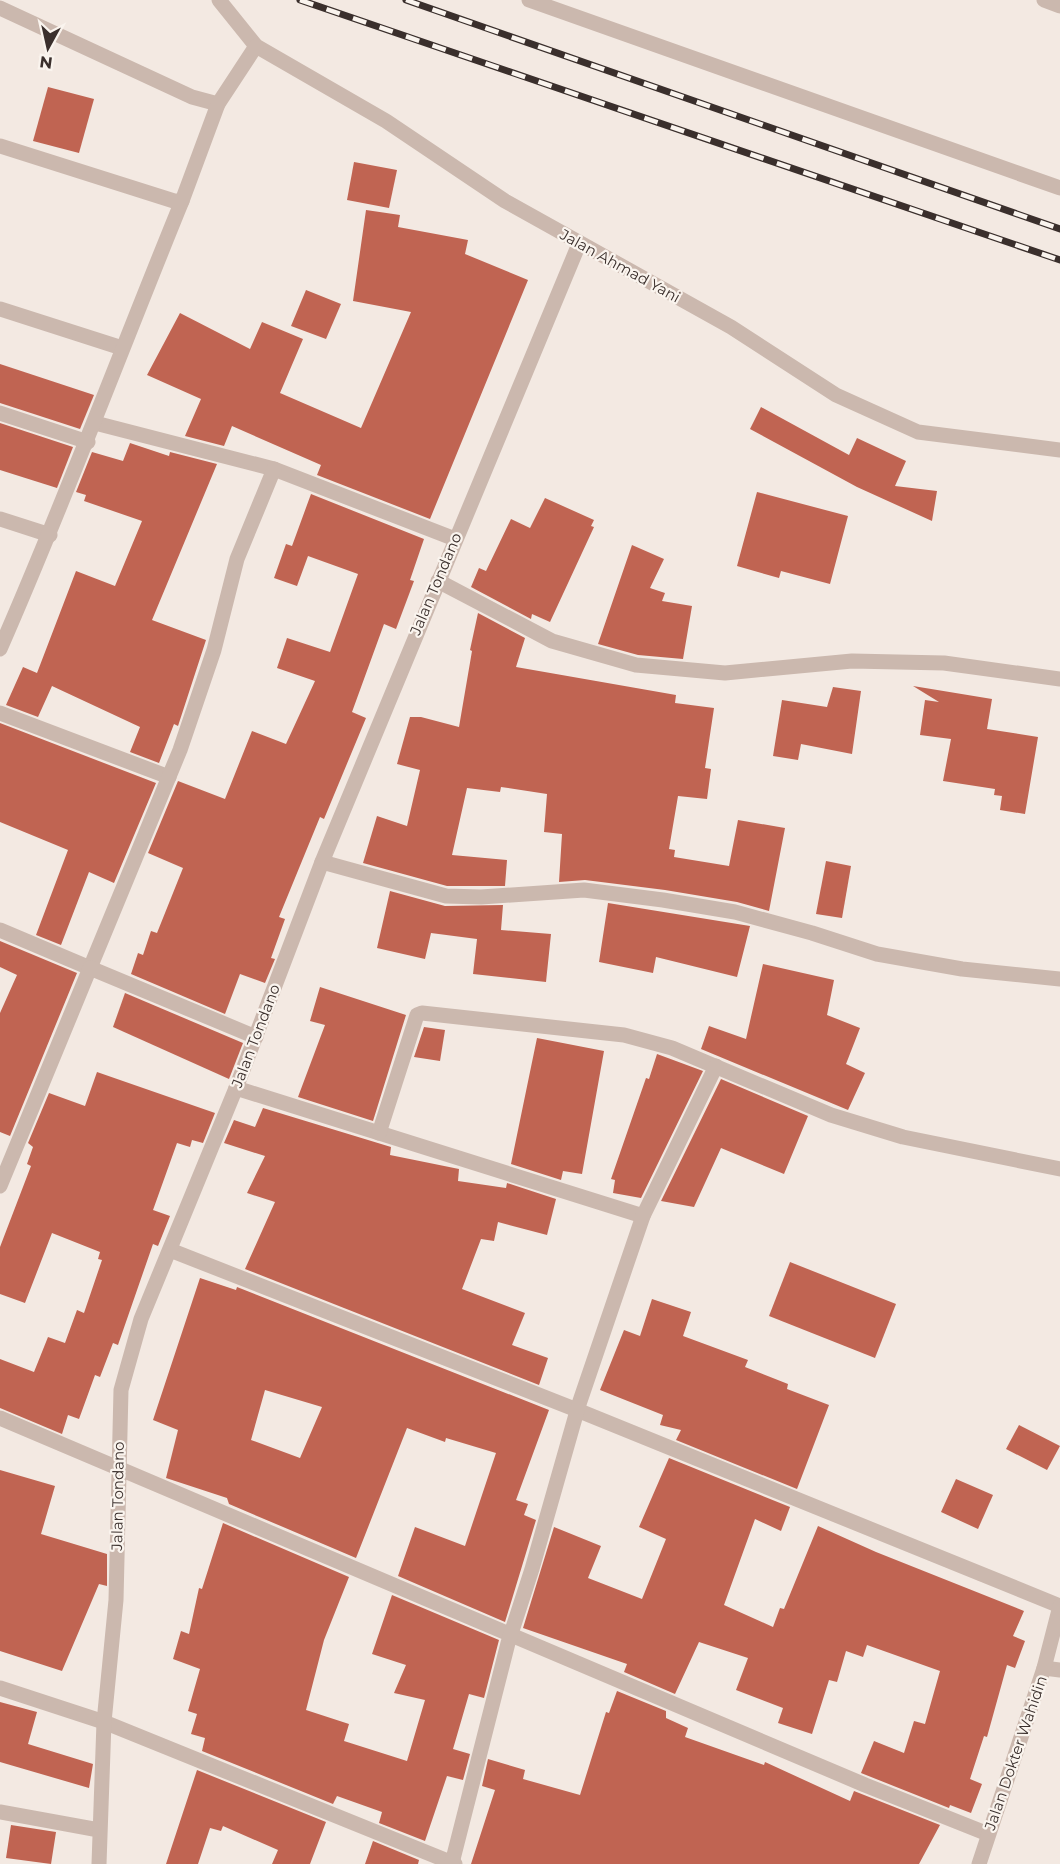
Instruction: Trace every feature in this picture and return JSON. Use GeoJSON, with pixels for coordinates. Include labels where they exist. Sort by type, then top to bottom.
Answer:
{"type":"FeatureCollection","features":[{"type":"Feature","properties":{"kind":"street","name":"Jalan Ahmad Yani"},"geometry":{"type":"LineString","coordinates":[[219,0],[256,46],[386,122],[505,201],[731,327],[836,395],[897,425],[918,432],[1060,450]]}},
{"type":"Feature","properties":{"kind":"street"},"geometry":{"type":"LineString","coordinates":[[529,0],[1060,188]]}},
{"type":"Feature","properties":{"kind":"street"},"geometry":{"type":"LineString","coordinates":[[1044,0],[1060,6]]}},
{"type":"Feature","properties":{"kind":"street"},"geometry":{"type":"LineString","coordinates":[[0,8],[192,97],[218,104]]}},
{"type":"Feature","properties":{"kind":"street"},"geometry":{"type":"LineString","coordinates":[[0,649],[96,423],[122,348],[182,201],[218,104],[226,88],[256,46]]}},
{"type":"Feature","properties":{"kind":"street"},"geometry":{"type":"LineString","coordinates":[[0,146],[174,201],[182,201]]}},
{"type":"Feature","properties":{"kind":"street","name":"Jalan Tondano"},"geometry":{"type":"LineString","coordinates":[[99,1864],[104,1722],[116,1600],[121,1390],[141,1319],[236,1088],[322,862],[579,244]]}},
{"type":"Feature","properties":{"kind":"street"},"geometry":{"type":"LineString","coordinates":[[0,309],[122,348]]}},
{"type":"Feature","properties":{"kind":"street"},"geometry":{"type":"LineString","coordinates":[[0,413],[88,442]]}},
{"type":"Feature","properties":{"kind":"street"},"geometry":{"type":"LineString","coordinates":[[96,423],[273,469],[455,539]]}},
{"type":"Feature","properties":{"kind":"street"},"geometry":{"type":"LineString","coordinates":[[0,1186],[169,777],[214,650],[237,559],[273,469]]}},
{"type":"Feature","properties":{"kind":"street"},"geometry":{"type":"LineString","coordinates":[[0,519],[50,535]]}},
{"type":"Feature","properties":{"kind":"street"},"geometry":{"type":"LineString","coordinates":[[438,580],[552,641],[636,665],[725,673],[852,661],[944,663],[1060,679]]}},
{"type":"Feature","properties":{"kind":"street"},"geometry":{"type":"LineString","coordinates":[[0,713],[169,777]]}},
{"type":"Feature","properties":{"kind":"street"},"geometry":{"type":"LineString","coordinates":[[322,862],[446,896],[482,897],[584,890],[663,900],[735,912],[877,954],[962,969],[1060,979]]}},
{"type":"Feature","properties":{"kind":"street"},"geometry":{"type":"LineString","coordinates":[[0,930],[256,1037]]}},
{"type":"Feature","properties":{"kind":"street"},"geometry":{"type":"LineString","coordinates":[[379,1133],[419,1013],[624,1035],[672,1048],[831,1114],[903,1137],[1060,1169]]}},
{"type":"Feature","properties":{"kind":"street"},"geometry":{"type":"LineString","coordinates":[[0,1688],[104,1722],[453,1863],[511,1635],[577,1410],[643,1216],[716,1066]]}},
{"type":"Feature","properties":{"kind":"street"},"geometry":{"type":"LineString","coordinates":[[236,1088],[643,1216]]}},
{"type":"Feature","properties":{"kind":"street"},"geometry":{"type":"LineString","coordinates":[[170,1250],[577,1410],[1060,1606]]}},
{"type":"Feature","properties":{"kind":"street"},"geometry":{"type":"LineString","coordinates":[[0,1418],[865,1785],[988,1834]]}},
{"type":"Feature","properties":{"kind":"street","name":"Jalan Dokter Wahidin"},"geometry":{"type":"LineString","coordinates":[[979,1864],[988,1834],[1052,1669],[1060,1606]]}},
{"type":"Feature","properties":{"kind":"street"},"geometry":{"type":"LineString","coordinates":[[0,1812],[99,1830]]}},
{"type":"Feature","properties":{"kind":"building"},"geometry":{"type":"Polygon","coordinates":[[[48,87],[94,99],[79,153],[33,141],[48,87]]]}},
{"type":"Feature","properties":{"kind":"building"},"geometry":{"type":"Polygon","coordinates":[[[354,162],[397,170],[389,208],[347,200],[354,162]]]}},
{"type":"Feature","properties":{"kind":"building"},"geometry":{"type":"Polygon","coordinates":[[[366,210],[400,215],[398,227],[468,240],[465,254],[528,280],[430,519],[317,475],[321,465],[232,426],[224,446],[185,436],[201,399],[147,375],[180,313],[250,349],[262,322],[303,339],[280,393],[361,428],[411,312],[353,301],[366,210]]]}},
{"type":"Feature","properties":{"kind":"building"},"geometry":{"type":"Polygon","coordinates":[[[306,290],[341,304],[326,339],[291,326],[306,290]]]}},
{"type":"Feature","properties":{"kind":"building"},"geometry":{"type":"Polygon","coordinates":[[[0,364],[94,395],[80,429],[0,403],[0,364]]]}},
{"type":"Feature","properties":{"kind":"building"},"geometry":{"type":"Polygon","coordinates":[[[761,407],[849,455],[857,438],[906,461],[895,486],[937,491],[932,521],[857,487],[750,429],[761,407]]]}},
{"type":"Feature","properties":{"kind":"building"},"geometry":{"type":"Polygon","coordinates":[[[0,423],[73,447],[57,488],[0,470],[0,423]]]}},
{"type":"Feature","properties":{"kind":"building"},"geometry":{"type":"Polygon","coordinates":[[[130,443],[169,456],[170,452],[217,464],[152,620],[206,640],[178,726],[174,724],[159,763],[130,752],[140,727],[52,686],[38,717],[6,705],[23,667],[37,673],[76,571],[115,586],[142,521],[84,501],[86,495],[76,492],[92,452],[123,461],[130,443]]]}},
{"type":"Feature","properties":{"kind":"building"},"geometry":{"type":"Polygon","coordinates":[[[757,492],[848,516],[830,584],[781,571],[779,578],[737,566],[757,492]]]}},
{"type":"Feature","properties":{"kind":"building"},"geometry":{"type":"Polygon","coordinates":[[[311,494],[424,539],[410,580],[414,581],[396,629],[384,624],[352,712],[366,718],[324,819],[320,817],[279,917],[285,919],[271,958],[275,959],[265,983],[240,974],[225,1014],[131,974],[138,953],[143,955],[151,931],[157,933],[183,868],[148,853],[178,781],[225,799],[252,731],[286,744],[315,681],[277,668],[287,638],[330,652],[358,574],[308,556],[297,586],[274,578],[286,544],[292,546],[311,494]]]}},
{"type":"Feature","properties":{"kind":"building"},"geometry":{"type":"Polygon","coordinates":[[[545,498],[594,520],[591,526],[594,527],[550,622],[532,614],[531,619],[471,587],[479,568],[486,571],[511,519],[530,528],[545,498]]]}},
{"type":"Feature","properties":{"kind":"building"},"geometry":{"type":"Polygon","coordinates":[[[632,545],[664,559],[650,588],[665,593],[662,601],[692,606],[683,659],[638,655],[598,644],[632,545]]]}},
{"type":"Feature","properties":{"kind":"building"},"geometry":{"type":"Polygon","coordinates":[[[478,613],[525,638],[516,667],[676,695],[675,703],[714,708],[705,768],[711,769],[707,799],[678,796],[669,849],[675,850],[674,857],[729,866],[738,820],[785,828],[769,911],[737,902],[665,890],[585,880],[559,882],[562,834],[544,832],[547,794],[501,787],[500,792],[467,788],[452,855],[507,860],[505,886],[447,886],[363,863],[377,816],[407,826],[420,770],[397,764],[410,717],[421,717],[459,727],[472,651],[470,650],[478,613]]]}},
{"type":"Feature","properties":{"kind":"building"},"geometry":{"type":"Polygon","coordinates":[[[913,686],[992,699],[987,729],[1038,737],[1025,814],[1000,810],[1002,796],[994,795],[995,789],[943,781],[951,739],[920,735],[925,700],[939,702],[913,686]]]}},
{"type":"Feature","properties":{"kind":"building"},"geometry":{"type":"Polygon","coordinates":[[[833,687],[861,691],[852,754],[801,744],[798,760],[773,756],[782,700],[827,707],[833,687]]]}},
{"type":"Feature","properties":{"kind":"building"},"geometry":{"type":"Polygon","coordinates":[[[0,723],[156,783],[114,883],[89,872],[61,945],[36,935],[68,850],[0,822],[0,723]]]}},
{"type":"Feature","properties":{"kind":"building"},"geometry":{"type":"Polygon","coordinates":[[[826,861],[851,866],[842,918],[816,914],[826,861]]]}},
{"type":"Feature","properties":{"kind":"building"},"geometry":{"type":"Polygon","coordinates":[[[390,891],[445,906],[503,905],[501,930],[551,934],[546,982],[473,974],[477,939],[431,933],[425,959],[377,948],[390,891]]]}},
{"type":"Feature","properties":{"kind":"building"},"geometry":{"type":"Polygon","coordinates":[[[608,903],[750,926],[737,977],[656,957],[653,973],[599,962],[608,903]]]}},
{"type":"Feature","properties":{"kind":"building"},"geometry":{"type":"Polygon","coordinates":[[[0,941],[77,973],[10,1136],[0,1132],[0,1013],[17,975],[0,967],[0,941]]]}},
{"type":"Feature","properties":{"kind":"building"},"geometry":{"type":"Polygon","coordinates":[[[763,964],[834,980],[827,1015],[860,1028],[846,1064],[865,1073],[848,1110],[701,1049],[709,1026],[746,1039],[763,964]]]}},
{"type":"Feature","properties":{"kind":"building"},"geometry":{"type":"Polygon","coordinates":[[[320,987],[406,1015],[373,1121],[298,1097],[325,1025],[310,1021],[320,987]]]}},
{"type":"Feature","properties":{"kind":"building"},"geometry":{"type":"Polygon","coordinates":[[[125,993],[243,1043],[229,1079],[113,1027],[125,993]]]}},
{"type":"Feature","properties":{"kind":"building"},"geometry":{"type":"Polygon","coordinates":[[[424,1027],[445,1030],[440,1061],[414,1057],[424,1027]]]}},
{"type":"Feature","properties":{"kind":"building"},"geometry":{"type":"Polygon","coordinates":[[[537,1038],[604,1051],[582,1174],[563,1171],[561,1180],[511,1164],[537,1038]]]}},
{"type":"Feature","properties":{"kind":"building"},"geometry":{"type":"Polygon","coordinates":[[[657,1054],[703,1071],[641,1198],[613,1193],[615,1180],[611,1179],[646,1078],[649,1079],[657,1054]]]}},
{"type":"Feature","properties":{"kind":"building"},"geometry":{"type":"Polygon","coordinates":[[[97,1072],[215,1113],[203,1143],[192,1140],[190,1147],[177,1143],[153,1210],[170,1216],[158,1246],[153,1244],[118,1345],[113,1343],[100,1377],[95,1375],[79,1419],[68,1415],[62,1434],[0,1408],[0,1359],[34,1372],[48,1337],[65,1343],[77,1310],[84,1313],[102,1260],[98,1259],[100,1252],[52,1233],[25,1303],[0,1294],[0,1247],[31,1166],[27,1164],[33,1147],[28,1143],[49,1093],[85,1106],[97,1072]]]}},
{"type":"Feature","properties":{"kind":"building"},"geometry":{"type":"Polygon","coordinates":[[[721,1079],[808,1116],[784,1174],[721,1148],[694,1207],[661,1201],[721,1079]]]}},
{"type":"Feature","properties":{"kind":"building"},"geometry":{"type":"Polygon","coordinates":[[[263,1108],[391,1147],[390,1155],[459,1169],[458,1181],[506,1188],[507,1183],[556,1199],[547,1235],[498,1222],[494,1241],[481,1239],[462,1289],[525,1313],[512,1345],[548,1358],[539,1385],[245,1269],[275,1202],[247,1193],[265,1156],[224,1143],[234,1120],[255,1127],[263,1108]]]}},
{"type":"Feature","properties":{"kind":"building"},"geometry":{"type":"Polygon","coordinates":[[[790,1262],[896,1304],[875,1358],[769,1316],[790,1262]]]}},
{"type":"Feature","properties":{"kind":"building"},"geometry":{"type":"Polygon","coordinates":[[[200,1278],[236,1290],[237,1287],[549,1410],[516,1500],[528,1504],[524,1515],[536,1520],[505,1622],[398,1576],[415,1527],[465,1546],[496,1453],[446,1438],[445,1442],[407,1428],[356,1558],[229,1504],[227,1498],[166,1478],[178,1430],[153,1420],[200,1278]],[[265,1390],[251,1440],[300,1458],[322,1407],[265,1390]]]}},
{"type":"Feature","properties":{"kind":"building"},"geometry":{"type":"Polygon","coordinates":[[[652,1299],[691,1312],[683,1336],[748,1360],[745,1367],[788,1384],[787,1389],[829,1405],[797,1489],[676,1440],[681,1430],[660,1425],[663,1415],[600,1390],[624,1330],[640,1336],[652,1299]]]}},
{"type":"Feature","properties":{"kind":"building"},"geometry":{"type":"Polygon","coordinates":[[[1019,1425],[1060,1446],[1047,1470],[1006,1449],[1019,1425]]]}},
{"type":"Feature","properties":{"kind":"building"},"geometry":{"type":"Polygon","coordinates":[[[669,1458],[790,1507],[781,1531],[755,1519],[724,1605],[773,1627],[780,1608],[784,1609],[818,1526],[876,1552],[1024,1611],[1013,1636],[1025,1641],[1015,1668],[1007,1665],[987,1737],[984,1736],[970,1779],[982,1784],[971,1813],[950,1805],[949,1808],[861,1773],[874,1741],[904,1753],[914,1721],[925,1724],[940,1671],[867,1645],[863,1657],[846,1651],[837,1682],[829,1680],[812,1734],[778,1723],[783,1708],[736,1690],[748,1658],[699,1642],[675,1694],[624,1672],[627,1664],[523,1628],[554,1527],[601,1546],[588,1578],[642,1599],[666,1539],[639,1527],[669,1458]]]}},
{"type":"Feature","properties":{"kind":"building"},"geometry":{"type":"Polygon","coordinates":[[[0,1470],[55,1486],[41,1534],[107,1554],[107,1586],[99,1584],[62,1671],[0,1651],[0,1470]]]}},
{"type":"Feature","properties":{"kind":"building"},"geometry":{"type":"Polygon","coordinates":[[[956,1479],[993,1495],[978,1529],[941,1512],[956,1479]]]}},
{"type":"Feature","properties":{"kind":"building"},"geometry":{"type":"Polygon","coordinates":[[[223,1523],[349,1577],[324,1640],[306,1710],[349,1724],[344,1741],[407,1761],[425,1700],[394,1693],[406,1665],[372,1654],[392,1595],[499,1640],[484,1698],[469,1694],[453,1749],[470,1754],[463,1780],[447,1776],[425,1841],[379,1823],[382,1812],[337,1796],[333,1804],[202,1751],[205,1738],[191,1734],[197,1714],[188,1711],[200,1669],[173,1659],[181,1631],[189,1634],[199,1588],[202,1589],[223,1523]]]}},
{"type":"Feature","properties":{"kind":"building"},"geometry":{"type":"Polygon","coordinates":[[[617,1691],[666,1711],[666,1718],[688,1728],[685,1737],[764,1765],[765,1762],[850,1801],[854,1791],[940,1825],[919,1864],[471,1864],[495,1790],[482,1786],[488,1759],[525,1770],[523,1779],[580,1795],[606,1712],[609,1713],[617,1691]]]}},
{"type":"Feature","properties":{"kind":"building"},"geometry":{"type":"Polygon","coordinates":[[[0,1702],[37,1712],[28,1744],[93,1764],[89,1788],[0,1762],[0,1702]]]}},
{"type":"Feature","properties":{"kind":"building"},"geometry":{"type":"Polygon","coordinates":[[[197,1770],[326,1822],[310,1864],[272,1864],[278,1850],[223,1826],[221,1831],[210,1828],[198,1864],[166,1864],[197,1770]]]}},
{"type":"Feature","properties":{"kind":"building"},"geometry":{"type":"Polygon","coordinates":[[[11,1825],[56,1832],[51,1864],[6,1858],[11,1825]]]}},
{"type":"Feature","properties":{"kind":"building"},"geometry":{"type":"Polygon","coordinates":[[[373,1841],[419,1860],[418,1864],[365,1864],[373,1841]]]}},
{"type":"Feature","properties":{"kind":"railway"},"geometry":{"type":"LineString","coordinates":[[300,0],[1060,260]]}},
{"type":"Feature","properties":{"kind":"railway"},"geometry":{"type":"LineString","coordinates":[[406,0],[1060,229]]}}]}
